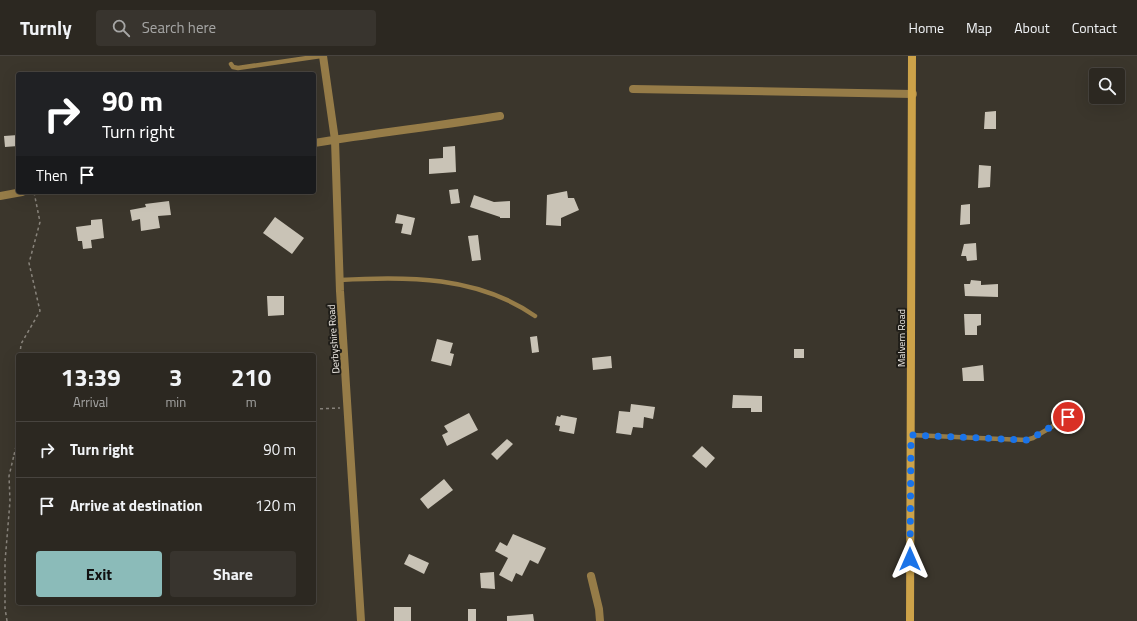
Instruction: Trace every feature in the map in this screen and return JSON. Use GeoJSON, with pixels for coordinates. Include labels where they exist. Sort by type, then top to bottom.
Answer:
{"type":"FeatureCollection","features":[{"type":"Feature","properties":{"kind":"main road","name":"Malvern Road"},"geometry":{"type":"LineString","coordinates":[[910,621],[912,56]]}},
{"type":"Feature","properties":{"kind":"street","name":"Derbyshire Road"},"geometry":{"type":"LineString","coordinates":[[322,56],[335,140],[340,280],[361,621]]}},
{"type":"Feature","properties":{"kind":"street"},"geometry":{"type":"LineString","coordinates":[[633,89],[913,94]]}},
{"type":"Feature","properties":{"kind":"street"},"geometry":{"type":"LineString","coordinates":[[316,143],[362,135],[429,128],[500,116]]}},
{"type":"Feature","properties":{"kind":"street"},"geometry":{"type":"LineString","coordinates":[[0,196],[16,193]]}},
{"type":"Feature","properties":{"kind":"street"},"geometry":{"type":"LineString","coordinates":[[592,576],[600,621]]}},
{"type":"Feature","properties":{"kind":"lane"},"geometry":{"type":"LineString","coordinates":[[231,64],[233,67],[238,68],[322,56]]}},
{"type":"Feature","properties":{"kind":"lane"},"geometry":{"type":"LineString","coordinates":[[340,280],[416,278],[443,282],[481,290],[505,298],[519,305],[535,316]]}},
{"type":"Feature","properties":{"kind":"lane"},"geometry":{"type":"LineString","coordinates":[[911,435],[1026,440],[1068,417]]}},
{"type":"Feature","properties":{"kind":"path"},"geometry":{"type":"LineString","coordinates":[[20,353],[21,344],[40,311],[29,263],[40,222],[34,194]]}},
{"type":"Feature","properties":{"kind":"path"},"geometry":{"type":"LineString","coordinates":[[316,409],[348,407]]}},
{"type":"Feature","properties":{"kind":"path"},"geometry":{"type":"LineString","coordinates":[[7,621],[5,608],[5,562],[10,501],[9,476],[16,446]]}},
{"type":"Feature","properties":{"kind":"building"},"geometry":{"type":"Polygon","coordinates":[[[996,111],[996,129],[984,129],[985,112],[996,111]]]}},
{"type":"Feature","properties":{"kind":"building"},"geometry":{"type":"Polygon","coordinates":[[[16,135],[16,146],[5,147],[4,136],[16,135]]]}},
{"type":"Feature","properties":{"kind":"building"},"geometry":{"type":"Polygon","coordinates":[[[455,146],[456,172],[429,174],[429,159],[443,158],[443,147],[455,146]]]}},
{"type":"Feature","properties":{"kind":"building"},"geometry":{"type":"Polygon","coordinates":[[[979,165],[991,166],[990,187],[978,188],[979,165]]]}},
{"type":"Feature","properties":{"kind":"building"},"geometry":{"type":"Polygon","coordinates":[[[458,189],[460,203],[451,204],[449,190],[458,189]]]}},
{"type":"Feature","properties":{"kind":"building"},"geometry":{"type":"Polygon","coordinates":[[[567,191],[568,198],[574,198],[579,210],[561,218],[561,226],[546,225],[547,195],[567,191]]]}},
{"type":"Feature","properties":{"kind":"building"},"geometry":{"type":"Polygon","coordinates":[[[474,195],[494,202],[510,201],[510,218],[500,218],[470,207],[474,195]]]}},
{"type":"Feature","properties":{"kind":"building"},"geometry":{"type":"Polygon","coordinates":[[[169,201],[171,215],[158,216],[160,228],[141,231],[140,219],[132,221],[130,210],[146,207],[145,204],[169,201]]]}},
{"type":"Feature","properties":{"kind":"building"},"geometry":{"type":"Polygon","coordinates":[[[970,204],[970,224],[960,225],[961,205],[970,204]]]}},
{"type":"Feature","properties":{"kind":"building"},"geometry":{"type":"Polygon","coordinates":[[[397,214],[415,218],[411,235],[401,233],[403,224],[395,223],[397,214]]]}},
{"type":"Feature","properties":{"kind":"building"},"geometry":{"type":"Polygon","coordinates":[[[275,217],[304,238],[292,254],[263,233],[275,217]]]}},
{"type":"Feature","properties":{"kind":"building"},"geometry":{"type":"Polygon","coordinates":[[[102,219],[104,238],[91,240],[92,248],[83,249],[82,241],[78,241],[76,227],[91,225],[91,220],[102,219]]]}},
{"type":"Feature","properties":{"kind":"building"},"geometry":{"type":"Polygon","coordinates":[[[478,235],[481,260],[472,261],[468,236],[478,235]]]}},
{"type":"Feature","properties":{"kind":"building"},"geometry":{"type":"Polygon","coordinates":[[[976,243],[977,260],[967,261],[966,256],[961,256],[964,244],[976,243]]]}},
{"type":"Feature","properties":{"kind":"building"},"geometry":{"type":"Polygon","coordinates":[[[971,280],[981,281],[981,285],[998,284],[998,297],[965,296],[964,284],[970,284],[971,280]]]}},
{"type":"Feature","properties":{"kind":"building"},"geometry":{"type":"Polygon","coordinates":[[[267,296],[284,296],[284,315],[268,316],[267,296]]]}},
{"type":"Feature","properties":{"kind":"building"},"geometry":{"type":"Polygon","coordinates":[[[964,314],[981,314],[981,325],[977,326],[977,335],[965,335],[964,314]]]}},
{"type":"Feature","properties":{"kind":"building"},"geometry":{"type":"Polygon","coordinates":[[[537,336],[539,352],[532,353],[530,337],[537,336]]]}},
{"type":"Feature","properties":{"kind":"building"},"geometry":{"type":"Polygon","coordinates":[[[437,339],[453,343],[450,353],[454,354],[451,366],[431,361],[437,339]]]}},
{"type":"Feature","properties":{"kind":"building"},"geometry":{"type":"Polygon","coordinates":[[[794,349],[804,349],[804,358],[794,358],[794,349]]]}},
{"type":"Feature","properties":{"kind":"building"},"geometry":{"type":"Polygon","coordinates":[[[611,356],[612,368],[593,370],[592,358],[611,356]]]}},
{"type":"Feature","properties":{"kind":"building"},"geometry":{"type":"Polygon","coordinates":[[[983,365],[984,381],[963,381],[962,368],[983,365]]]}},
{"type":"Feature","properties":{"kind":"building"},"geometry":{"type":"Polygon","coordinates":[[[733,395],[762,396],[762,412],[751,412],[751,408],[732,408],[733,395]]]}},
{"type":"Feature","properties":{"kind":"building"},"geometry":{"type":"Polygon","coordinates":[[[631,404],[655,407],[653,419],[644,417],[643,428],[633,427],[631,435],[616,433],[619,411],[630,412],[631,404]]]}},
{"type":"Feature","properties":{"kind":"building"},"geometry":{"type":"Polygon","coordinates":[[[469,413],[478,430],[447,446],[442,435],[448,432],[444,426],[469,413]]]}},
{"type":"Feature","properties":{"kind":"building"},"geometry":{"type":"Polygon","coordinates":[[[561,415],[577,418],[574,434],[559,431],[560,426],[555,425],[557,416],[560,417],[561,415]]]}},
{"type":"Feature","properties":{"kind":"building"},"geometry":{"type":"Polygon","coordinates":[[[507,439],[513,444],[497,460],[491,454],[507,439]]]}},
{"type":"Feature","properties":{"kind":"building"},"geometry":{"type":"Polygon","coordinates":[[[702,446],[715,458],[706,468],[692,456],[702,446]]]}},
{"type":"Feature","properties":{"kind":"building"},"geometry":{"type":"Polygon","coordinates":[[[444,479],[453,490],[428,509],[420,499],[444,479]]]}},
{"type":"Feature","properties":{"kind":"building"},"geometry":{"type":"Polygon","coordinates":[[[513,534],[546,548],[538,564],[530,560],[522,576],[516,573],[512,582],[499,575],[508,558],[495,551],[500,542],[507,546],[513,534]]]}},
{"type":"Feature","properties":{"kind":"building"},"geometry":{"type":"Polygon","coordinates":[[[409,554],[429,563],[424,574],[404,564],[409,554]]]}},
{"type":"Feature","properties":{"kind":"building"},"geometry":{"type":"Polygon","coordinates":[[[494,572],[495,589],[481,588],[480,573],[494,572]]]}},
{"type":"Feature","properties":{"kind":"building"},"geometry":{"type":"Polygon","coordinates":[[[394,607],[411,607],[411,621],[394,621],[394,607]]]}},
{"type":"Feature","properties":{"kind":"building"},"geometry":{"type":"Polygon","coordinates":[[[468,609],[476,609],[476,621],[468,621],[468,609]]]}},
{"type":"Feature","properties":{"kind":"building"},"geometry":{"type":"Polygon","coordinates":[[[533,614],[534,621],[507,621],[507,616],[533,614]]]}},
{"type":"Feature","properties":{"kind":"route"},"geometry":{"type":"LineString","coordinates":[[910,559],[911,435],[1026,440],[1068,417]]}}]}
